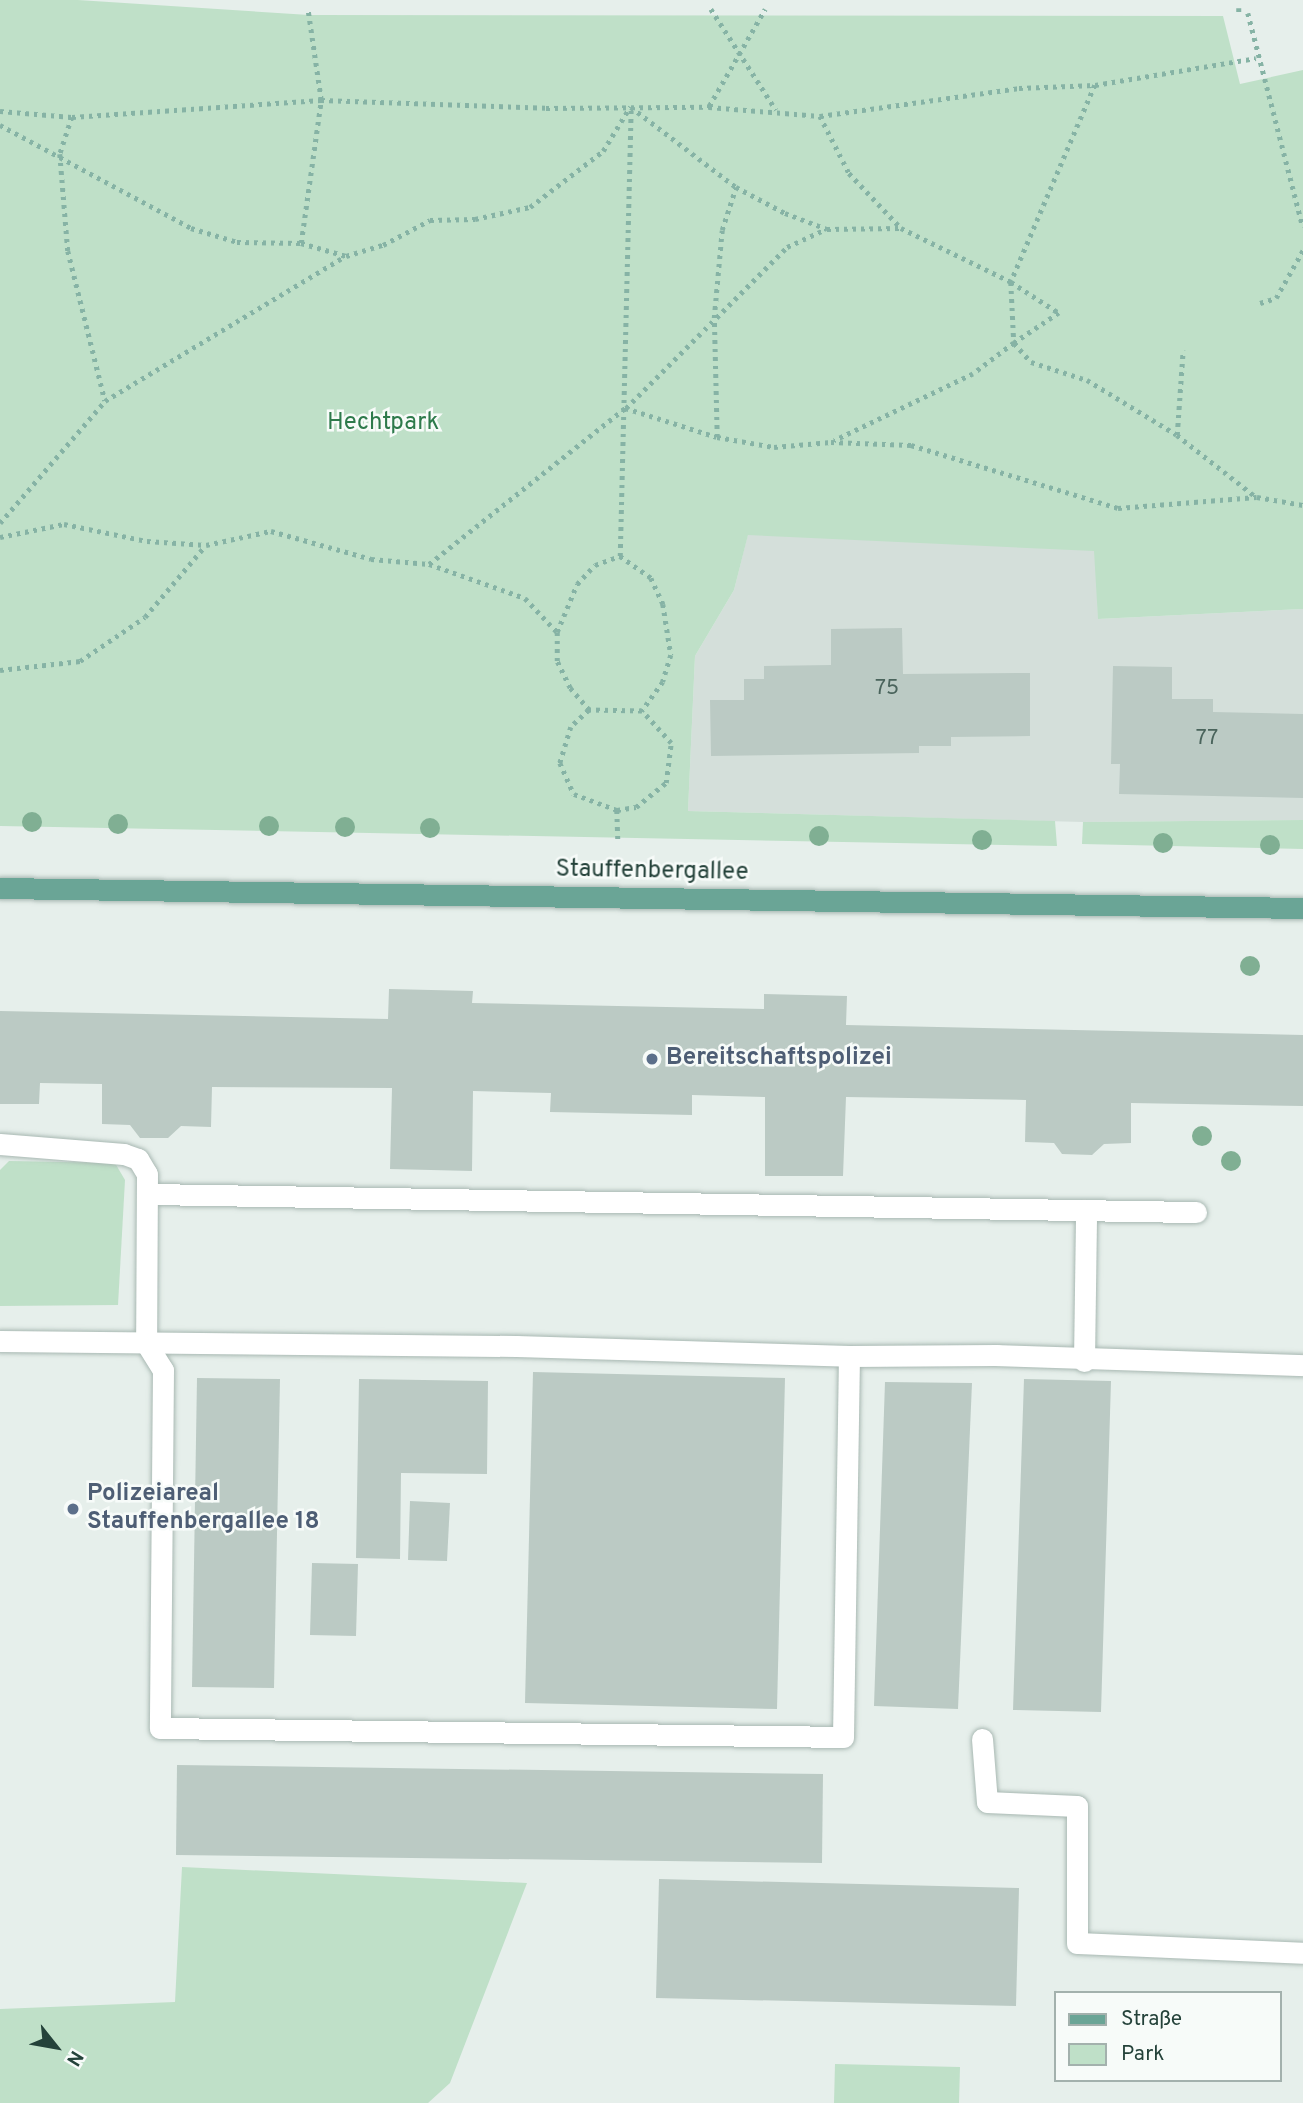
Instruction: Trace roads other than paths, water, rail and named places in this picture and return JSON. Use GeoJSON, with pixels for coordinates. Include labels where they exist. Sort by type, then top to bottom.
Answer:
{"type":"FeatureCollection","features":[{"type":"Feature","properties":{"kind":"main road","name":"Stauffenbergallee"},"geometry":{"type":"LineString","coordinates":[[0,888],[1303,908]]}},
{"type":"Feature","properties":{"kind":"lane"},"geometry":{"type":"LineString","coordinates":[[0,1144],[124,1154],[138,1159],[148,1174],[150,1194],[146,1343],[163,1370],[160,1728],[843,1737],[849,1356]]}},
{"type":"Feature","properties":{"kind":"lane"},"geometry":{"type":"LineString","coordinates":[[150,1194],[1196,1212]]}},
{"type":"Feature","properties":{"kind":"lane"},"geometry":{"type":"LineString","coordinates":[[1084,1360],[1086,1210]]}},
{"type":"Feature","properties":{"kind":"lane"},"geometry":{"type":"LineString","coordinates":[[0,1341],[516,1346],[849,1356],[997,1355],[1084,1360],[1303,1365]]}},
{"type":"Feature","properties":{"kind":"lane"},"geometry":{"type":"LineString","coordinates":[[982,1739],[987,1802],[1077,1806],[1077,1943],[1303,1953]]}},
{"type":"Feature","properties":{"kind":"place","name":"Bereitschaftspolizei"},"geometry":{"type":"Point","coordinates":[652,1059]}},
{"type":"Feature","properties":{"kind":"place","name":"Polizeiareal Stauffenbergallee 18"},"geometry":{"type":"Point","coordinates":[73,1509]}},
{"type":"Feature","properties":{"kind":"park label","name":"Hechtpark"},"geometry":{"type":"Point","coordinates":[383,424]}}]}
